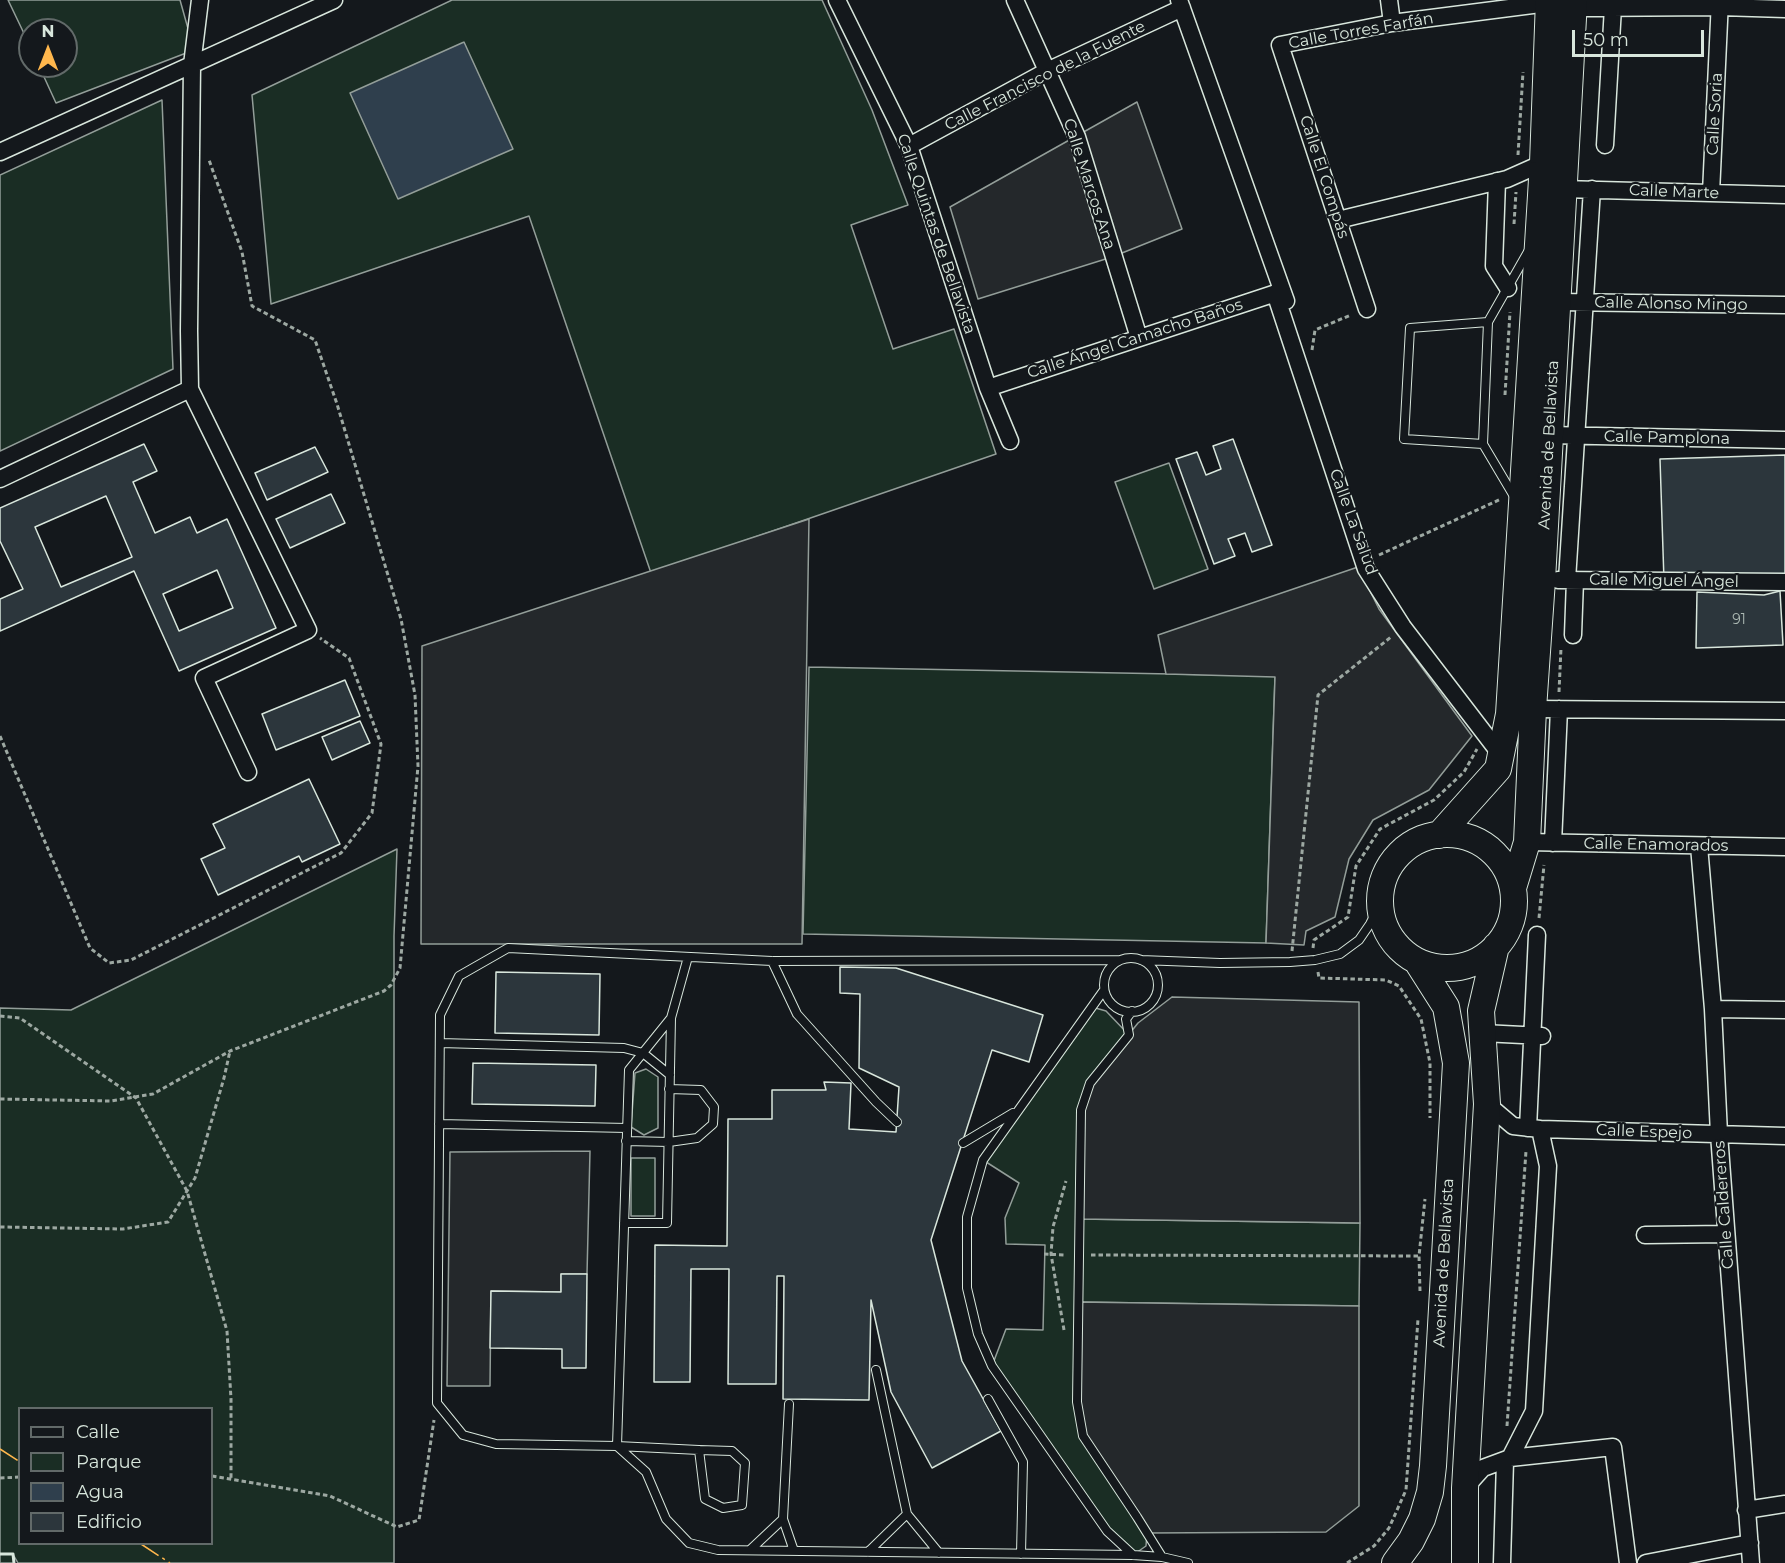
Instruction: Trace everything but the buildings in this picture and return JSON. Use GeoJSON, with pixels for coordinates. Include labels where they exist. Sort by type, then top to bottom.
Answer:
{"type":"FeatureCollection","features":[{"type":"Feature","properties":{"kind":"main road","name":"Avenida de Bellavista"},"geometry":{"type":"LineString","coordinates":[[1439,835],[1498,769],[1493,746],[1509,714],[1511,506],[1538,234],[1530,160],[1549,2]]}},
{"type":"Feature","properties":{"kind":"main road","name":"Avenida de Bellavista"},"geometry":{"type":"LineString","coordinates":[[1513,888],[1527,842],[1533,709],[1561,580],[1549,435],[1574,4]]}},
{"type":"Feature","properties":{"kind":"main road"},"geometry":{"type":"LineString","coordinates":[[1439,835],[1462,836],[1482,845],[1499,860],[1513,888],[1512,917],[1506,933],[1496,946],[1480,959],[1463,966],[1443,968],[1418,963],[1399,948],[1389,935],[1382,918],[1380,904],[1384,878],[1394,860],[1415,843],[1439,835]]}},
{"type":"Feature","properties":{"kind":"main road","name":"Avenida de Bellavista"},"geometry":{"type":"LineString","coordinates":[[1465,1563],[1465,1488],[1487,1104],[1481,1011],[1496,946]]}},
{"type":"Feature","properties":{"kind":"main road","name":"Avenida de Bellavista"},"geometry":{"type":"LineString","coordinates":[[1395,1563],[1411,1541],[1422,1519],[1430,1492],[1456,1063],[1446,1007],[1418,963]]}},
{"type":"Feature","properties":{"kind":"street"},"geometry":{"type":"LineString","coordinates":[[200,0],[192,65],[190,389],[308,630],[204,678],[248,772]]}},
{"type":"Feature","properties":{"kind":"street"},"geometry":{"type":"LineString","coordinates":[[0,152],[334,0]]}},
{"type":"Feature","properties":{"kind":"street","name":"Calle Quintas de Bellavista"},"geometry":{"type":"LineString","coordinates":[[837,0],[909,146],[988,388],[1010,441]]}},
{"type":"Feature","properties":{"kind":"street","name":"Calle Marcos Ana"},"geometry":{"type":"LineString","coordinates":[[1015,0],[1077,137],[1139,338]]}},
{"type":"Feature","properties":{"kind":"street"},"geometry":{"type":"LineString","coordinates":[[1389,0],[1392,23]]}},
{"type":"Feature","properties":{"kind":"street","name":"Calle Torres Farfán"},"geometry":{"type":"LineString","coordinates":[[1280,45],[1506,4],[1549,2]]}},
{"type":"Feature","properties":{"kind":"street"},"geometry":{"type":"LineString","coordinates":[[1574,4],[1613,7],[1720,3],[1785,9]]}},
{"type":"Feature","properties":{"kind":"street","name":"Calle Soria"},"geometry":{"type":"LineString","coordinates":[[1711,193],[1720,3]]}},
{"type":"Feature","properties":{"kind":"street","name":"Calle Francisco de la Fuente"},"geometry":{"type":"LineString","coordinates":[[909,146],[1047,71],[1181,4]]}},
{"type":"Feature","properties":{"kind":"street","name":"Calle La Salud"},"geometry":{"type":"LineString","coordinates":[[1181,4],[1278,292],[1366,569],[1403,627],[1493,746]]}},
{"type":"Feature","properties":{"kind":"street"},"geometry":{"type":"LineString","coordinates":[[1605,145],[1613,7]]}},
{"type":"Feature","properties":{"kind":"street","name":"Calle El Compás"},"geometry":{"type":"LineString","coordinates":[[1280,45],[1367,309]]}},
{"type":"Feature","properties":{"kind":"street"},"geometry":{"type":"LineString","coordinates":[[1338,220],[1497,181],[1530,160]]}},
{"type":"Feature","properties":{"kind":"street"},"geometry":{"type":"LineString","coordinates":[[1497,181],[1494,266],[1508,288]]}},
{"type":"Feature","properties":{"kind":"street","name":"Calle Marte"},"geometry":{"type":"LineString","coordinates":[[1562,189],[1785,195]]}},
{"type":"Feature","properties":{"kind":"street","name":"Avenida de Bellavista"},"geometry":{"type":"LineString","coordinates":[[1561,580],[1576,435],[1592,189]]}},
{"type":"Feature","properties":{"kind":"street","name":"Calle La Salud"},"geometry":{"type":"LineString","coordinates":[[1278,292],[1302,338]]}},
{"type":"Feature","properties":{"kind":"street","name":"Calle Ángel Camacho Baños"},"geometry":{"type":"LineString","coordinates":[[988,388],[1278,292]]}},
{"type":"Feature","properties":{"kind":"street","name":"Calle Alonso Mingo"},"geometry":{"type":"LineString","coordinates":[[1557,302],[1785,305]]}},
{"type":"Feature","properties":{"kind":"street"},"geometry":{"type":"LineString","coordinates":[[0,479],[190,389]]}},
{"type":"Feature","properties":{"kind":"street","name":"Calle Pamplona"},"geometry":{"type":"LineString","coordinates":[[1549,435],[1785,440]]}},
{"type":"Feature","properties":{"kind":"street"},"geometry":{"type":"LineString","coordinates":[[1561,580],[1573,635]]}},
{"type":"Feature","properties":{"kind":"street","name":"Calle Miguel Ángel"},"geometry":{"type":"LineString","coordinates":[[1561,580],[1785,582]]}},
{"type":"Feature","properties":{"kind":"street"},"geometry":{"type":"LineString","coordinates":[[1533,709],[1785,711]]}},
{"type":"Feature","properties":{"kind":"street"},"geometry":{"type":"LineString","coordinates":[[1553,843],[1559,709]]}},
{"type":"Feature","properties":{"kind":"street","name":"Calle Enamorados"},"geometry":{"type":"LineString","coordinates":[[1527,842],[1785,848]]}},
{"type":"Feature","properties":{"kind":"street","name":"Calle Caldereros"},"geometry":{"type":"LineString","coordinates":[[1699,846],[1713,1009],[1719,1134],[1751,1563]]}},
{"type":"Feature","properties":{"kind":"street"},"geometry":{"type":"LineString","coordinates":[[1502,1563],[1507,1460],[1534,1411],[1548,1166],[1534,1128],[1537,935]]}},
{"type":"Feature","properties":{"kind":"street"},"geometry":{"type":"LineString","coordinates":[[1713,1009],[1785,1010]]}},
{"type":"Feature","properties":{"kind":"street"},"geometry":{"type":"LineString","coordinates":[[1483,1033],[1537,1035]]}},
{"type":"Feature","properties":{"kind":"street"},"geometry":{"type":"LineString","coordinates":[[1487,1104],[1514,1126],[1534,1128]]}},
{"type":"Feature","properties":{"kind":"street","name":"Calle Espejo"},"geometry":{"type":"LineString","coordinates":[[1534,1128],[1785,1136]]}},
{"type":"Feature","properties":{"kind":"street"},"geometry":{"type":"LineString","coordinates":[[1645,1235],[1726,1234]]}},
{"type":"Feature","properties":{"kind":"street"},"geometry":{"type":"LineString","coordinates":[[1465,1488],[1483,1468],[1507,1460],[1612,1447],[1628,1563]]}},
{"type":"Feature","properties":{"kind":"street"},"geometry":{"type":"LineString","coordinates":[[1746,1510],[1785,1504]]}},
{"type":"Feature","properties":{"kind":"street"},"geometry":{"type":"LineString","coordinates":[[1646,1563],[1750,1543]]}},
{"type":"Feature","properties":{"kind":"lane"},"geometry":{"type":"LineString","coordinates":[[1511,506],[1501,474],[1483,444],[1488,322],[1538,234]]}},
{"type":"Feature","properties":{"kind":"lane"},"geometry":{"type":"LineString","coordinates":[[1483,444],[1404,439],[1410,328],[1488,322]]}},
{"type":"Feature","properties":{"kind":"lane"},"geometry":{"type":"LineString","coordinates":[[699,1450],[705,1499],[723,1508],[742,1505],[745,1463],[732,1452],[699,1450],[617,1446],[496,1444],[464,1435],[437,1403],[440,1015],[459,976],[508,948],[772,961],[1120,960],[1127,958],[1220,963],[1290,962],[1315,960],[1340,954],[1359,940],[1380,904]]}},
{"type":"Feature","properties":{"kind":"lane"},"geometry":{"type":"LineString","coordinates":[[624,1223],[667,1223],[671,1018],[688,957]]}},
{"type":"Feature","properties":{"kind":"lane"},"geometry":{"type":"LineString","coordinates":[[1120,960],[1107,972],[1104,990],[983,1160],[967,1218],[968,1288],[978,1334],[992,1366],[1107,1531],[1133,1555]]}},
{"type":"Feature","properties":{"kind":"lane"},"geometry":{"type":"LineString","coordinates":[[1104,990],[1117,1008],[1132,1011],[1148,1005],[1154,998],[1157,980],[1154,972],[1141,960]]}},
{"type":"Feature","properties":{"kind":"lane"},"geometry":{"type":"LineString","coordinates":[[772,961],[797,1014],[876,1102],[897,1122]]}},
{"type":"Feature","properties":{"kind":"lane"},"geometry":{"type":"LineString","coordinates":[[1132,1011],[1126,1019],[1129,1035],[1090,1083],[1080,1110],[1077,1402],[1083,1436],[1162,1557]]}},
{"type":"Feature","properties":{"kind":"lane"},"geometry":{"type":"LineString","coordinates":[[671,1018],[629,1070],[617,1446],[646,1472],[666,1519],[688,1543],[718,1550],[1133,1555],[1162,1557],[1188,1563]]}},
{"type":"Feature","properties":{"kind":"lane"},"geometry":{"type":"LineString","coordinates":[[440,1043],[624,1048],[643,1053],[670,1075]]}},
{"type":"Feature","properties":{"kind":"lane"},"geometry":{"type":"LineString","coordinates":[[626,1141],[669,1142],[697,1138],[713,1124],[714,1107],[701,1090],[669,1089]]}},
{"type":"Feature","properties":{"kind":"lane"},"geometry":{"type":"LineString","coordinates":[[963,1143],[1016,1112]]}},
{"type":"Feature","properties":{"kind":"lane"},"geometry":{"type":"LineString","coordinates":[[439,1124],[627,1128]]}},
{"type":"Feature","properties":{"kind":"lane"},"geometry":{"type":"LineString","coordinates":[[876,1370],[907,1514],[939,1553]]}},
{"type":"Feature","properties":{"kind":"lane"},"geometry":{"type":"LineString","coordinates":[[988,1399],[1023,1462],[1021,1554]]}},
{"type":"Feature","properties":{"kind":"lane"},"geometry":{"type":"LineString","coordinates":[[789,1404],[783,1519],[794,1551]]}},
{"type":"Feature","properties":{"kind":"lane"},"geometry":{"type":"LineString","coordinates":[[867,1552],[907,1514]]}},
{"type":"Feature","properties":{"kind":"lane"},"geometry":{"type":"LineString","coordinates":[[750,1550],[783,1519]]}},
{"type":"Feature","properties":{"kind":"path"},"geometry":{"type":"LineString","coordinates":[[1523,66],[1530,160]]}},
{"type":"Feature","properties":{"kind":"path"},"geometry":{"type":"LineString","coordinates":[[0,1099],[111,1101],[153,1094],[230,1051],[384,991],[391,985],[400,968],[417,766],[415,695],[401,619],[337,404],[315,340],[252,306],[242,252],[207,155]]}},
{"type":"Feature","properties":{"kind":"path"},"geometry":{"type":"LineString","coordinates":[[1312,353],[1315,330],[1367,309]]}},
{"type":"Feature","properties":{"kind":"path"},"geometry":{"type":"LineString","coordinates":[[1505,401],[1510,309]]}},
{"type":"Feature","properties":{"kind":"path"},"geometry":{"type":"LineString","coordinates":[[1499,499],[1501,474]]}},
{"type":"Feature","properties":{"kind":"path"},"geometry":{"type":"LineString","coordinates":[[1499,499],[1511,506]]}},
{"type":"Feature","properties":{"kind":"path"},"geometry":{"type":"LineString","coordinates":[[1499,499],[1511,506]]}},
{"type":"Feature","properties":{"kind":"path"},"geometry":{"type":"LineString","coordinates":[[1374,557],[1499,499]]}},
{"type":"Feature","properties":{"kind":"path"},"geometry":{"type":"LineString","coordinates":[[1290,962],[1318,695],[1403,627]]}},
{"type":"Feature","properties":{"kind":"path"},"geometry":{"type":"LineString","coordinates":[[0,736],[90,948],[109,963],[131,960],[341,853],[372,813],[381,744],[349,658],[308,630]]}},
{"type":"Feature","properties":{"kind":"path"},"geometry":{"type":"LineString","coordinates":[[1313,952],[1314,940],[1348,917],[1356,866],[1380,829],[1434,800],[1493,746]]}},
{"type":"Feature","properties":{"kind":"path"},"geometry":{"type":"LineString","coordinates":[[1537,935],[1544,863],[1553,843]]}},
{"type":"Feature","properties":{"kind":"path"},"geometry":{"type":"LineString","coordinates":[[1317,970],[1319,978],[1386,980],[1399,986],[1421,1019],[1430,1063],[1430,1127]]}},
{"type":"Feature","properties":{"kind":"path"},"geometry":{"type":"LineString","coordinates":[[0,1016],[20,1018],[136,1098],[187,1191],[227,1331],[231,1399],[231,1479]]}},
{"type":"Feature","properties":{"kind":"path"},"geometry":{"type":"LineString","coordinates":[[0,1227],[123,1228],[168,1222],[195,1178],[230,1051]]}},
{"type":"Feature","properties":{"kind":"path"},"geometry":{"type":"LineString","coordinates":[[1507,1460],[1534,1128]]}},
{"type":"Feature","properties":{"kind":"path"},"geometry":{"type":"LineString","coordinates":[[1420,1292],[1419,1256],[1425,1195]]}},
{"type":"Feature","properties":{"kind":"path"},"geometry":{"type":"LineString","coordinates":[[1044,1254],[1419,1256]]}},
{"type":"Feature","properties":{"kind":"path"},"geometry":{"type":"LineString","coordinates":[[1347,1563],[1374,1546],[1389,1528],[1406,1490],[1418,1316]]}},
{"type":"Feature","properties":{"kind":"path"},"geometry":{"type":"LineString","coordinates":[[213,1476],[330,1496],[397,1527],[419,1520],[437,1403]]}},
{"type":"Feature","properties":{"kind":"path"},"geometry":{"type":"LineString","coordinates":[[0,1478],[18,1477]]}},
{"type":"Feature","properties":{"kind":"green space"},"geometry":{"type":"Polygon","coordinates":[[[8,0],[180,0],[194,50],[56,103],[45,78],[78,78],[78,18],[18,18],[18,21],[8,0]]]}},
{"type":"Feature","properties":{"kind":"green space"},"geometry":{"type":"Polygon","coordinates":[[[452,0],[822,0],[872,110],[908,205],[851,225],[893,349],[954,329],[996,454],[651,573],[529,216],[271,304],[252,95],[452,0]]]}},
{"type":"Feature","properties":{"kind":"green space"},"geometry":{"type":"Polygon","coordinates":[[[162,100],[173,369],[0,451],[0,175],[162,100]]]}},
{"type":"Feature","properties":{"kind":"green space"},"geometry":{"type":"Polygon","coordinates":[[[1169,463],[1208,569],[1154,589],[1115,482],[1169,463]]]}},
{"type":"Feature","properties":{"kind":"green space"},"geometry":{"type":"Polygon","coordinates":[[[809,667],[1275,676],[1266,943],[803,934],[809,667]]]}},
{"type":"Feature","properties":{"kind":"green space"},"geometry":{"type":"Polygon","coordinates":[[[397,849],[394,936],[394,1563],[18,1563],[14,1556],[14,1563],[0,1563],[0,1008],[71,1010],[397,849]]]}},
{"type":"Feature","properties":{"kind":"green space"},"geometry":{"type":"Polygon","coordinates":[[[1092,1007],[1106,1011],[1129,1035],[1078,1219],[1360,1223],[1359,1306],[1077,1302],[1147,1533],[1146,1546],[1133,1555],[1107,1531],[992,1366],[1006,1329],[1043,1330],[1045,1245],[1006,1244],[1005,1218],[1019,1183],[983,1160],[1092,1007]]]}},
{"type":"Feature","properties":{"kind":"green space"},"geometry":{"type":"Polygon","coordinates":[[[646,1069],[658,1077],[658,1128],[644,1135],[631,1127],[635,1073],[646,1069]]]}},
{"type":"Feature","properties":{"kind":"green space"},"geometry":{"type":"Polygon","coordinates":[[[631,1158],[655,1158],[655,1216],[631,1216],[631,1158]]]}},
{"type":"Feature","properties":{"kind":"shaded area"},"geometry":{"type":"Polygon","coordinates":[[[1137,102],[1182,229],[1112,257],[978,299],[950,207],[1137,102]]]}},
{"type":"Feature","properties":{"kind":"shaded area"},"geometry":{"type":"Polygon","coordinates":[[[809,519],[802,944],[421,944],[422,646],[809,519]]]}},
{"type":"Feature","properties":{"kind":"shaded area"},"geometry":{"type":"Polygon","coordinates":[[[1358,567],[1379,609],[1472,736],[1429,790],[1373,820],[1349,859],[1335,917],[1306,931],[1304,945],[1266,943],[1275,677],[1166,674],[1158,635],[1358,567]]]}},
{"type":"Feature","properties":{"kind":"shaded area"},"geometry":{"type":"Polygon","coordinates":[[[1172,997],[1359,1002],[1360,1223],[1078,1219],[1081,1110],[1090,1083],[1138,1023],[1172,997]]]}},
{"type":"Feature","properties":{"kind":"shaded area"},"geometry":{"type":"Polygon","coordinates":[[[590,1151],[587,1274],[561,1274],[561,1292],[491,1291],[490,1386],[447,1386],[450,1152],[590,1151]]]}},
{"type":"Feature","properties":{"kind":"shaded area"},"geometry":{"type":"Polygon","coordinates":[[[1077,1302],[1359,1306],[1359,1506],[1326,1532],[1147,1533],[1083,1436],[1077,1345],[1077,1302]]]}},
{"type":"Feature","properties":{"kind":"water"},"geometry":{"type":"Polygon","coordinates":[[[464,42],[513,149],[398,199],[350,93],[464,42]]]}},
{"type":"Feature","properties":{"kind":"wall"},"geometry":{"type":"LineString","coordinates":[[0,1554],[13,1554],[14,1563]]}},
{"type":"Feature","properties":{"kind":"power"},"geometry":{"type":"LineString","coordinates":[[0,1449],[18,1461]]}},
{"type":"Feature","properties":{"kind":"power"},"geometry":{"type":"LineString","coordinates":[[143,1545],[170,1563]]}}]}
